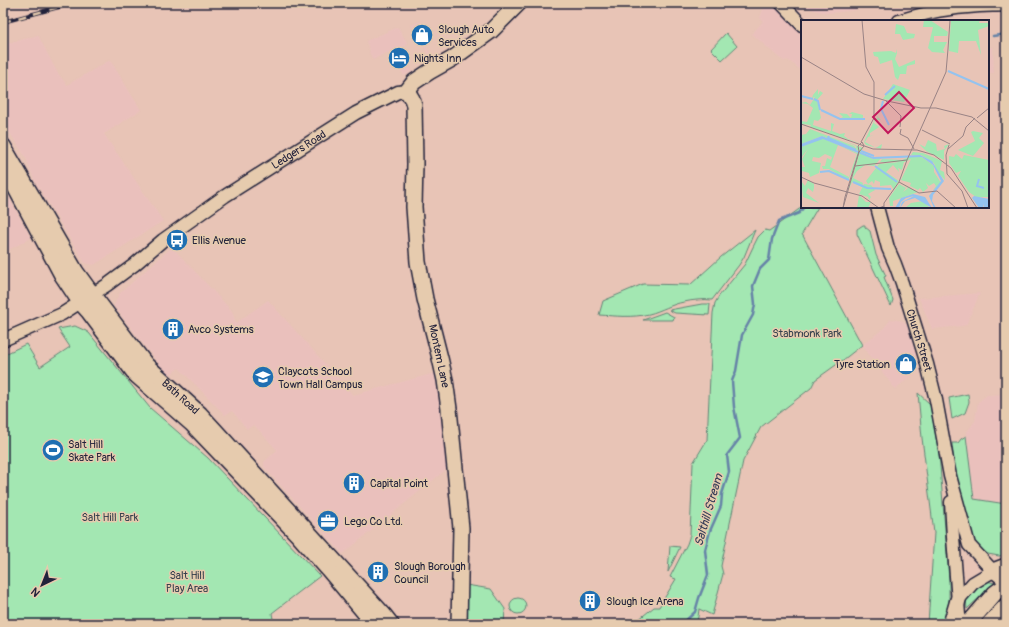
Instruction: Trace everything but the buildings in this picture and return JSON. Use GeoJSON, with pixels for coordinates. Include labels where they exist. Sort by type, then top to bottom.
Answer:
{"type":"FeatureCollection","features":[{"type":"Feature","properties":{"kind":"main road","name":"Ledgers Road"},"geometry":{"type":"LineString","coordinates":[[406,92],[414,82],[452,59],[491,31],[519,3]]}},
{"type":"Feature","properties":{"kind":"main road","name":"Montem Lane"},"geometry":{"type":"LineString","coordinates":[[406,92],[412,99],[414,105],[414,206],[418,262],[425,299],[445,380],[461,528],[459,624]]}},
{"type":"Feature","properties":{"kind":"main road","name":"Bath Road"},"geometry":{"type":"LineString","coordinates":[[3,146],[76,272],[86,298],[89,312],[136,376],[197,429],[298,535],[374,624]]}},
{"type":"Feature","properties":{"kind":"main road","name":"Bath Road"},"geometry":{"type":"LineString","coordinates":[[3,164],[62,275],[86,298],[146,365],[200,414],[391,624]]}},
{"type":"Feature","properties":{"kind":"main road"},"geometry":{"type":"LineString","coordinates":[[968,624],[995,593],[1006,586]]}},
{"type":"Feature","properties":{"kind":"main road"},"geometry":{"type":"LineString","coordinates":[[951,624],[958,600]]}},
{"type":"Feature","properties":{"kind":"main road"},"geometry":{"type":"LineString","coordinates":[[989,624],[1006,606]]}},
{"type":"Feature","properties":{"kind":"street"},"geometry":{"type":"LineString","coordinates":[[781,3],[801,24]]}},
{"type":"Feature","properties":{"kind":"street"},"geometry":{"type":"LineString","coordinates":[[902,20],[950,9],[1006,5]]}},
{"type":"Feature","properties":{"kind":"street","name":"Ledgers Road"},"geometry":{"type":"LineString","coordinates":[[3,340],[62,314],[134,265],[163,240],[225,196],[356,113],[398,92],[406,92]]}},
{"type":"Feature","properties":{"kind":"street","name":"Church Street"},"geometry":{"type":"LineString","coordinates":[[877,208],[888,248],[902,283],[927,364],[936,400],[950,476],[969,545],[999,569],[1006,582]]}},
{"type":"Feature","properties":{"kind":"street","name":"Church Street"},"geometry":{"type":"LineString","coordinates":[[950,476],[959,615],[962,624]]}},
{"type":"Feature","properties":{"kind":"street"},"geometry":{"type":"LineString","coordinates":[[958,600],[973,583],[999,569]]}},
{"type":"Feature","properties":{"kind":"shaded area"},"geometry":{"type":"Polygon","coordinates":[[[768,3],[783,12],[801,29],[801,70],[788,60],[784,61],[778,57],[752,34],[763,21],[760,18],[763,9],[768,3]]]}},
{"type":"Feature","properties":{"kind":"shaded area"},"geometry":{"type":"Polygon","coordinates":[[[800,3],[853,3],[856,10],[830,13],[821,12],[800,3]]]}},
{"type":"Feature","properties":{"kind":"shaded area"},"geometry":{"type":"Polygon","coordinates":[[[421,21],[433,40],[425,45],[434,59],[432,60],[411,25],[421,21]]]}},
{"type":"Feature","properties":{"kind":"shaded area"},"geometry":{"type":"Polygon","coordinates":[[[398,27],[408,44],[402,48],[402,52],[412,72],[404,76],[390,53],[386,53],[373,60],[366,41],[398,27]]]}},
{"type":"Feature","properties":{"kind":"shaded area"},"geometry":{"type":"Polygon","coordinates":[[[38,35],[57,72],[67,85],[110,60],[141,110],[104,134],[163,221],[94,265],[85,263],[34,180],[26,158],[3,122],[3,45],[38,35]]]}},
{"type":"Feature","properties":{"kind":"shaded area"},"geometry":{"type":"Polygon","coordinates":[[[993,47],[994,73],[989,73],[989,48],[993,47]]]}},
{"type":"Feature","properties":{"kind":"shaded area"},"geometry":{"type":"Polygon","coordinates":[[[3,187],[31,238],[3,253],[3,187]]]}},
{"type":"Feature","properties":{"kind":"shaded area"},"geometry":{"type":"Polygon","coordinates":[[[172,247],[232,311],[236,323],[268,300],[353,395],[435,373],[448,468],[343,554],[264,467],[264,462],[277,450],[254,425],[247,429],[232,411],[225,415],[179,368],[168,376],[114,306],[119,294],[172,247]]]}},
{"type":"Feature","properties":{"kind":"shaded area"},"geometry":{"type":"Polygon","coordinates":[[[980,293],[966,325],[932,329],[919,298],[980,293]]]}},
{"type":"Feature","properties":{"kind":"shaded area"},"geometry":{"type":"Polygon","coordinates":[[[891,319],[903,321],[907,325],[919,365],[918,371],[895,389],[862,345],[883,329],[891,319]]]}},
{"type":"Feature","properties":{"kind":"shaded area"},"geometry":{"type":"Polygon","coordinates":[[[1006,394],[1006,504],[974,499],[966,433],[975,421],[978,402],[987,395],[1006,394]]]}},
{"type":"Feature","properties":{"kind":"green space"},"geometry":{"type":"Polygon","coordinates":[[[726,33],[737,46],[722,60],[711,49],[726,33]]]}},
{"type":"Feature","properties":{"kind":"green space","name":"Stabmonk Park"},"geometry":{"type":"Polygon","coordinates":[[[801,208],[817,208],[802,234],[862,345],[815,380],[811,388],[761,427],[743,461],[721,566],[723,574],[712,615],[699,609],[696,624],[690,620],[683,624],[633,624],[654,607],[659,607],[676,579],[670,577],[690,535],[693,463],[707,440],[713,313],[715,303],[745,264],[758,237],[765,230],[769,231],[801,208]]]}},
{"type":"Feature","properties":{"kind":"green space"},"geometry":{"type":"Polygon","coordinates":[[[865,225],[865,227],[870,231],[876,255],[886,276],[884,277],[893,300],[891,306],[857,234],[857,229],[865,225]]]}},
{"type":"Feature","properties":{"kind":"green space"},"geometry":{"type":"Polygon","coordinates":[[[755,230],[744,257],[712,300],[698,300],[680,303],[653,313],[636,316],[599,315],[603,301],[643,284],[690,285],[721,257],[755,230]]]}},
{"type":"Feature","properties":{"kind":"green space"},"geometry":{"type":"Polygon","coordinates":[[[710,304],[709,315],[675,313],[669,310],[710,304]]]}},
{"type":"Feature","properties":{"kind":"green space"},"geometry":{"type":"Polygon","coordinates":[[[665,312],[674,317],[673,320],[643,320],[665,312]]]}},
{"type":"Feature","properties":{"kind":"green space","name":"Salt Hill Park"},"geometry":{"type":"Polygon","coordinates":[[[75,326],[89,333],[150,408],[208,458],[320,576],[272,613],[273,619],[277,624],[3,624],[3,355],[26,344],[40,367],[70,347],[58,329],[75,326]]]}},
{"type":"Feature","properties":{"kind":"green space"},"geometry":{"type":"Polygon","coordinates":[[[918,393],[930,404],[939,453],[949,580],[949,602],[944,624],[928,624],[934,533],[918,393]]]}},
{"type":"Feature","properties":{"kind":"green space"},"geometry":{"type":"Polygon","coordinates":[[[968,394],[969,402],[965,413],[952,419],[949,398],[968,394]]]}},
{"type":"Feature","properties":{"kind":"green space"},"geometry":{"type":"Polygon","coordinates":[[[966,436],[974,499],[1006,504],[1006,555],[999,556],[988,554],[975,545],[958,503],[952,443],[958,443],[966,436]]]}},
{"type":"Feature","properties":{"kind":"green space"},"geometry":{"type":"Polygon","coordinates":[[[670,546],[680,547],[668,572],[670,546]]]}},
{"type":"Feature","properties":{"kind":"green space"},"geometry":{"type":"Polygon","coordinates":[[[986,581],[995,583],[967,609],[966,598],[974,587],[986,581]]]}},
{"type":"Feature","properties":{"kind":"green space"},"geometry":{"type":"Polygon","coordinates":[[[466,585],[491,589],[505,609],[504,624],[465,624],[466,585]]]}},
{"type":"Feature","properties":{"kind":"green space"},"geometry":{"type":"Polygon","coordinates":[[[518,598],[525,603],[526,606],[521,613],[518,614],[511,609],[510,606],[515,599],[518,598]]]}},
{"type":"Feature","properties":{"kind":"waterway","name":"Salthill Stream"},"geometry":{"type":"LineString","coordinates":[[993,36],[1006,34]]}},
{"type":"Feature","properties":{"kind":"waterway","name":"Salthill Stream"},"geometry":{"type":"LineString","coordinates":[[682,624],[695,612],[708,575],[705,550],[710,531],[721,506],[722,494],[729,472],[727,455],[740,438],[734,407],[732,381],[736,371],[742,335],[753,315],[755,304],[753,286],[760,269],[769,260],[772,239],[779,221],[799,213],[803,208]]}},
{"type":"Feature","properties":{"kind":"railway"},"geometry":{"type":"LineString","coordinates":[[3,22],[74,3]]}},
{"type":"Feature","properties":{"kind":"place","name":"Slough Auto Services"},"geometry":{"type":"Point","coordinates":[422,35]}},
{"type":"Feature","properties":{"kind":"place","name":"Nights Inn"},"geometry":{"type":"Point","coordinates":[399,58]}},
{"type":"Feature","properties":{"kind":"place","name":"Ellis Avenue"},"geometry":{"type":"Point","coordinates":[177,240]}},
{"type":"Feature","properties":{"kind":"place","name":"Avco Systems"},"geometry":{"type":"Point","coordinates":[173,329]}},
{"type":"Feature","properties":{"kind":"place","name":"Tyre Station"},"geometry":{"type":"Point","coordinates":[906,364]}},
{"type":"Feature","properties":{"kind":"place","name":"Claycots School Town Hall Campus"},"geometry":{"type":"Point","coordinates":[263,377]}},
{"type":"Feature","properties":{"kind":"place","name":"Salt Hill Skate Park"},"geometry":{"type":"Point","coordinates":[53,450]}},
{"type":"Feature","properties":{"kind":"place","name":"Capital Point"},"geometry":{"type":"Point","coordinates":[354,483]}},
{"type":"Feature","properties":{"kind":"place","name":"Lego Co Ltd."},"geometry":{"type":"Point","coordinates":[328,521]}},
{"type":"Feature","properties":{"kind":"place","name":"Slough Borough Council"},"geometry":{"type":"Point","coordinates":[378,572]}},
{"type":"Feature","properties":{"kind":"place","name":"Slough Ice Arena"},"geometry":{"type":"Point","coordinates":[590,601]}},
{"type":"Feature","properties":{"kind":"park label","name":"Salt Hill Play Area"},"geometry":{"type":"Point","coordinates":[187,581]}}]}
